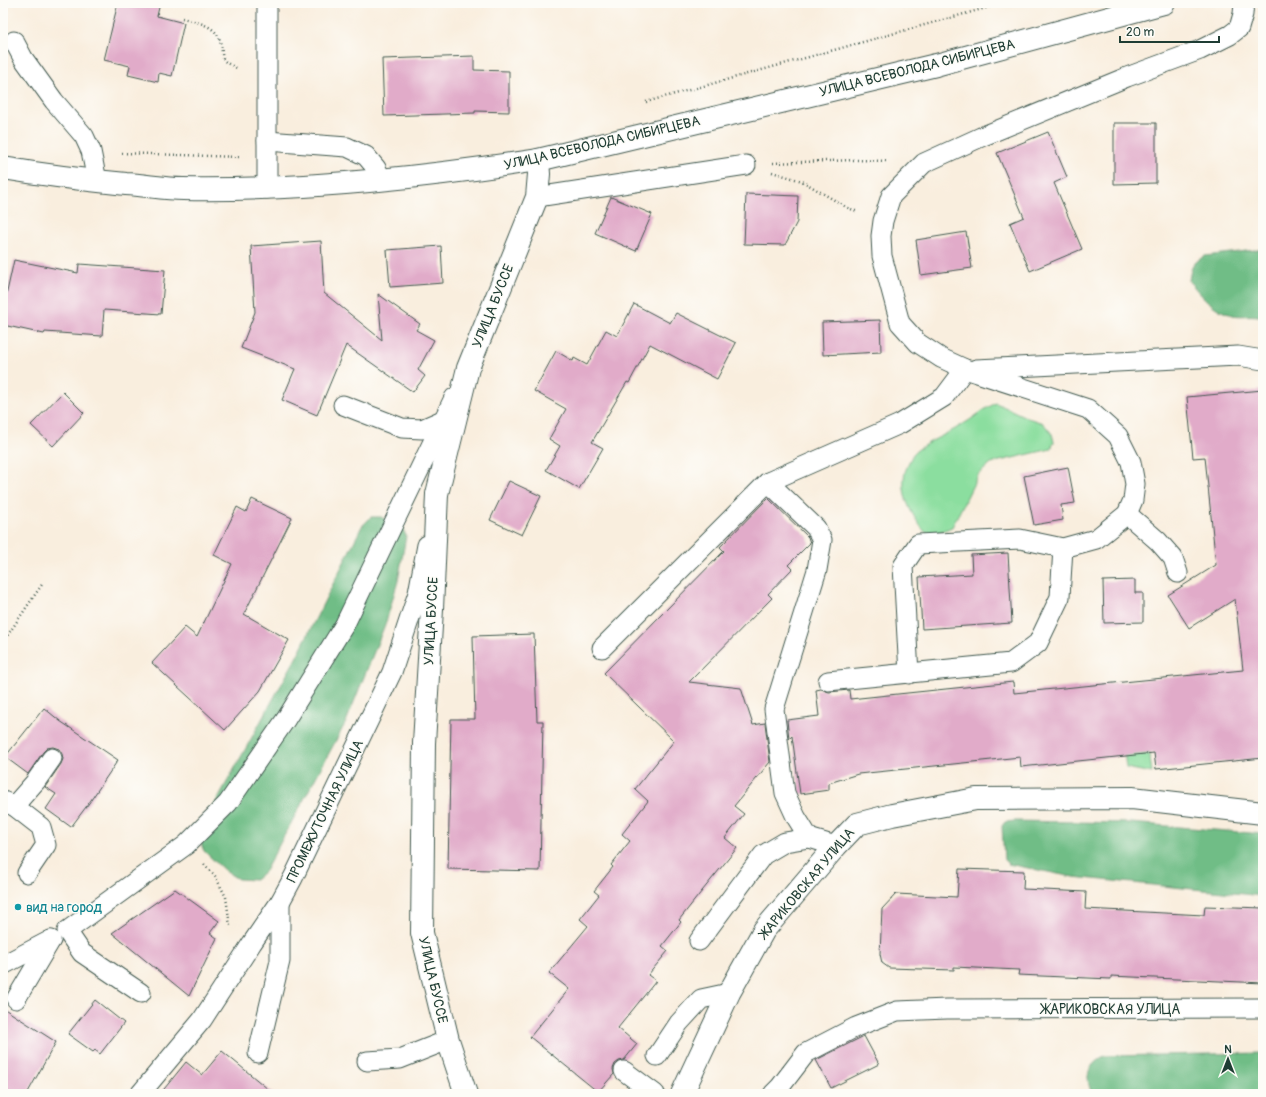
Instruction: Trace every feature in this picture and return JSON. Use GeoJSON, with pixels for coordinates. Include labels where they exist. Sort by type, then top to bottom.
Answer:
{"type":"FeatureCollection","features":[{"type":"Feature","properties":{"kind":"street","name":"УЛИЦА ВСЕВОЛОДА СИБИРЦЕВА"},"geometry":{"type":"LineString","coordinates":[[3,168],[35,174],[182,189],[267,188],[382,180],[472,170],[538,160],[936,65],[1164,3]]}},
{"type":"Feature","properties":{"kind":"street","name":"УЛИЦА БУССЕ"},"geometry":{"type":"LineString","coordinates":[[466,1094],[448,1040],[422,933],[424,743],[432,609],[436,494],[468,368],[537,197],[539,174],[538,160]]}},
{"type":"Feature","properties":{"kind":"street","name":"ЖАРИКОВСКАЯ УЛИЦА"},"geometry":{"type":"LineString","coordinates":[[682,1094],[729,993],[764,930],[836,846],[857,824],[892,815],[976,800],[1132,798],[1263,813]]}},
{"type":"Feature","properties":{"kind":"lane"},"geometry":{"type":"LineString","coordinates":[[267,3],[267,188]]}},
{"type":"Feature","properties":{"kind":"lane"},"geometry":{"type":"LineString","coordinates":[[909,674],[903,566],[918,544],[1020,539],[1063,548],[1096,539],[1127,514],[1133,500],[1135,484],[1131,462],[1118,436],[1088,409],[965,369],[941,358],[918,343],[900,323],[882,256],[881,236],[883,220],[891,196],[924,162],[1127,77],[1200,50],[1230,35],[1239,28],[1244,3]]}},
{"type":"Feature","properties":{"kind":"lane"},"geometry":{"type":"LineString","coordinates":[[14,41],[22,58],[84,136],[90,152],[97,181]]}},
{"type":"Feature","properties":{"kind":"lane"},"geometry":{"type":"LineString","coordinates":[[267,149],[348,146],[366,156],[376,168],[382,180]]}},
{"type":"Feature","properties":{"kind":"lane"},"geometry":{"type":"LineString","coordinates":[[537,197],[746,165]]}},
{"type":"Feature","properties":{"kind":"lane"},"geometry":{"type":"LineString","coordinates":[[965,369],[1238,356],[1263,360]]}},
{"type":"Feature","properties":{"kind":"lane"},"geometry":{"type":"LineString","coordinates":[[141,993],[82,953],[67,931],[186,845],[228,803],[286,719],[345,624],[445,419],[468,368]]}},
{"type":"Feature","properties":{"kind":"lane"},"geometry":{"type":"LineString","coordinates":[[602,648],[768,482],[900,424],[944,397],[965,369]]}},
{"type":"Feature","properties":{"kind":"lane"},"geometry":{"type":"LineString","coordinates":[[343,405],[402,428],[422,429],[445,419]]}},
{"type":"Feature","properties":{"kind":"lane"},"geometry":{"type":"LineString","coordinates":[[768,482],[816,528],[822,540],[817,570],[774,709],[784,793],[809,838]]}},
{"type":"Feature","properties":{"kind":"lane","name":"ПРОМЕЖУТОЧНАЯ УЛИЦА"},"geometry":{"type":"LineString","coordinates":[[140,1094],[202,1020],[252,942],[280,902],[293,878],[392,672],[418,593],[436,494]]}},
{"type":"Feature","properties":{"kind":"lane"},"geometry":{"type":"LineString","coordinates":[[1127,514],[1173,558],[1178,573]]}},
{"type":"Feature","properties":{"kind":"lane"},"geometry":{"type":"LineString","coordinates":[[828,681],[1011,663],[1038,643],[1060,597],[1063,548]]}},
{"type":"Feature","properties":{"kind":"lane"},"geometry":{"type":"LineString","coordinates":[[27,873],[46,845],[41,827],[8,803],[36,781],[52,758]]}},
{"type":"Feature","properties":{"kind":"lane"},"geometry":{"type":"LineString","coordinates":[[699,941],[763,855],[785,842],[809,838],[836,846]]}},
{"type":"Feature","properties":{"kind":"lane"},"geometry":{"type":"LineString","coordinates":[[258,1053],[280,961],[280,902]]}},
{"type":"Feature","properties":{"kind":"lane"},"geometry":{"type":"LineString","coordinates":[[3,965],[51,940],[16,999]]}},
{"type":"Feature","properties":{"kind":"lane"},"geometry":{"type":"LineString","coordinates":[[657,1056],[679,1023],[701,999],[729,993]]}},
{"type":"Feature","properties":{"kind":"lane","name":"ЖАРИКОВСКАЯ УЛИЦА"},"geometry":{"type":"LineString","coordinates":[[773,1094],[806,1053],[856,1027],[897,1011],[955,1009],[1263,1008]]}},
{"type":"Feature","properties":{"kind":"lane"},"geometry":{"type":"LineString","coordinates":[[367,1061],[400,1059],[448,1040]]}},
{"type":"Feature","properties":{"kind":"lane"},"geometry":{"type":"LineString","coordinates":[[624,1071],[655,1094]]}},
{"type":"Feature","properties":{"kind":"path"},"geometry":{"type":"LineString","coordinates":[[640,104],[1004,3]]}},
{"type":"Feature","properties":{"kind":"path"},"geometry":{"type":"LineString","coordinates":[[182,18],[201,22],[218,37],[222,59],[227,64],[242,70],[267,71]]}},
{"type":"Feature","properties":{"kind":"path"},"geometry":{"type":"LineString","coordinates":[[90,152],[267,149]]}},
{"type":"Feature","properties":{"kind":"path"},"geometry":{"type":"LineString","coordinates":[[746,165],[854,160],[924,162]]}},
{"type":"Feature","properties":{"kind":"path"},"geometry":{"type":"LineString","coordinates":[[746,165],[802,181],[846,207],[883,220]]}},
{"type":"Feature","properties":{"kind":"path"},"geometry":{"type":"LineString","coordinates":[[3,642],[43,584]]}},
{"type":"Feature","properties":{"kind":"path"},"geometry":{"type":"LineString","coordinates":[[186,845],[215,876],[226,897],[230,928]]}},
{"type":"Feature","properties":{"kind":"green space"},"geometry":{"type":"Polygon","coordinates":[[[1263,249],[1263,317],[1236,316],[1225,313],[1213,306],[1189,281],[1193,266],[1197,261],[1205,256],[1263,249]]]}},
{"type":"Feature","properties":{"kind":"green space"},"geometry":{"type":"Polygon","coordinates":[[[996,403],[1028,418],[1043,423],[1052,434],[1054,442],[1051,449],[991,463],[978,475],[952,527],[940,532],[925,532],[909,508],[904,490],[905,471],[912,455],[996,403]]]}},
{"type":"Feature","properties":{"kind":"green space"},"geometry":{"type":"Polygon","coordinates":[[[371,517],[381,517],[403,529],[406,536],[398,581],[386,622],[346,722],[265,871],[255,880],[238,879],[225,871],[204,851],[200,841],[207,818],[296,658],[362,526],[371,517]]]}},
{"type":"Feature","properties":{"kind":"green space"},"geometry":{"type":"Polygon","coordinates":[[[1146,723],[1152,773],[1126,768],[1121,725],[1146,723]]]}},
{"type":"Feature","properties":{"kind":"green space"},"geometry":{"type":"Polygon","coordinates":[[[1005,822],[1131,823],[1263,834],[1263,896],[1073,877],[1008,864],[1004,860],[1002,826],[1005,822]]]}},
{"type":"Feature","properties":{"kind":"green space"},"geometry":{"type":"Polygon","coordinates":[[[1263,1053],[1263,1094],[1092,1094],[1088,1082],[1090,1068],[1104,1056],[1263,1053]]]}},
{"type":"Feature","properties":{"kind":"building"},"geometry":{"type":"Polygon","coordinates":[[[118,3],[160,3],[157,16],[184,23],[172,76],[159,73],[158,82],[128,75],[130,66],[104,60],[118,3]]]}},
{"type":"Feature","properties":{"kind":"building"},"geometry":{"type":"Polygon","coordinates":[[[474,56],[474,70],[509,71],[509,112],[475,111],[475,113],[384,116],[382,59],[474,56]]]}},
{"type":"Feature","properties":{"kind":"building"},"geometry":{"type":"Polygon","coordinates":[[[1114,123],[1156,123],[1156,183],[1114,184],[1114,123]]]}},
{"type":"Feature","properties":{"kind":"building"},"geometry":{"type":"Polygon","coordinates":[[[1048,132],[1067,177],[1054,183],[1082,249],[1030,271],[1010,223],[1024,217],[997,153],[1048,132]]]}},
{"type":"Feature","properties":{"kind":"building"},"geometry":{"type":"Polygon","coordinates":[[[746,194],[798,196],[797,222],[785,245],[744,244],[746,194]]]}},
{"type":"Feature","properties":{"kind":"building"},"geometry":{"type":"Polygon","coordinates":[[[611,197],[652,214],[636,251],[595,233],[611,197]]]}},
{"type":"Feature","properties":{"kind":"building"},"geometry":{"type":"Polygon","coordinates":[[[966,232],[972,268],[921,275],[916,240],[966,232]]]}},
{"type":"Feature","properties":{"kind":"building"},"geometry":{"type":"Polygon","coordinates":[[[321,241],[324,293],[382,340],[378,294],[420,324],[416,330],[434,340],[418,370],[425,376],[413,392],[346,345],[317,415],[282,400],[295,369],[241,348],[255,312],[251,246],[321,241]]]}},
{"type":"Feature","properties":{"kind":"building"},"geometry":{"type":"Polygon","coordinates":[[[441,246],[443,283],[390,287],[387,250],[441,246]]]}},
{"type":"Feature","properties":{"kind":"building"},"geometry":{"type":"Polygon","coordinates":[[[14,260],[78,273],[79,264],[165,270],[161,314],[104,310],[102,336],[45,332],[44,334],[3,325],[3,310],[14,260]]]}},
{"type":"Feature","properties":{"kind":"building"},"geometry":{"type":"Polygon","coordinates":[[[634,304],[670,323],[676,313],[736,343],[717,379],[650,344],[629,383],[627,382],[592,442],[603,448],[579,489],[546,470],[560,446],[549,439],[566,409],[534,391],[556,351],[573,361],[574,358],[587,365],[606,330],[617,336],[634,304]]]}},
{"type":"Feature","properties":{"kind":"building"},"geometry":{"type":"Polygon","coordinates":[[[880,320],[881,352],[823,355],[822,322],[880,320]]]}},
{"type":"Feature","properties":{"kind":"building"},"geometry":{"type":"Polygon","coordinates":[[[1263,390],[1263,758],[1156,769],[1154,753],[1021,767],[1020,757],[858,774],[829,783],[829,790],[800,794],[792,736],[789,739],[787,720],[819,716],[816,690],[821,689],[829,692],[849,690],[850,699],[1013,682],[1014,693],[1243,670],[1235,599],[1189,628],[1168,595],[1216,565],[1205,457],[1193,458],[1187,397],[1263,390]]]}},
{"type":"Feature","properties":{"kind":"building"},"geometry":{"type":"Polygon","coordinates":[[[63,392],[84,413],[53,446],[31,425],[63,392]]]}},
{"type":"Feature","properties":{"kind":"building"},"geometry":{"type":"Polygon","coordinates":[[[1068,467],[1075,503],[1061,505],[1063,520],[1034,525],[1024,476],[1068,467]]]}},
{"type":"Feature","properties":{"kind":"building"},"geometry":{"type":"Polygon","coordinates":[[[509,481],[541,496],[522,535],[490,520],[509,481]]]}},
{"type":"Feature","properties":{"kind":"building"},"geometry":{"type":"Polygon","coordinates":[[[768,498],[808,537],[810,543],[788,565],[792,569],[768,594],[772,598],[689,682],[741,688],[753,725],[765,723],[770,762],[734,806],[744,814],[725,838],[737,848],[679,920],[681,922],[662,946],[668,951],[648,975],[656,981],[618,1028],[637,1044],[624,1060],[615,1064],[613,1069],[614,1074],[598,1092],[530,1037],[569,989],[549,973],[588,926],[580,919],[599,895],[594,891],[613,867],[611,865],[630,841],[622,834],[648,801],[635,789],[674,741],[604,673],[724,551],[720,547],[768,498]]]}},
{"type":"Feature","properties":{"kind":"building"},"geometry":{"type":"Polygon","coordinates":[[[252,499],[292,518],[244,614],[289,640],[260,691],[225,730],[152,663],[185,627],[197,637],[232,564],[214,555],[237,507],[246,512],[252,499]]]}},
{"type":"Feature","properties":{"kind":"building"},"geometry":{"type":"Polygon","coordinates":[[[1008,553],[1012,623],[922,629],[919,577],[972,574],[971,555],[1008,553]]]}},
{"type":"Feature","properties":{"kind":"building"},"geometry":{"type":"Polygon","coordinates":[[[1135,580],[1135,593],[1143,593],[1143,622],[1104,623],[1103,581],[1135,580]]]}},
{"type":"Feature","properties":{"kind":"building"},"geometry":{"type":"Polygon","coordinates":[[[534,634],[537,721],[543,721],[540,871],[448,869],[451,719],[475,719],[473,636],[534,634]]]}},
{"type":"Feature","properties":{"kind":"building"},"geometry":{"type":"Polygon","coordinates":[[[44,708],[60,721],[118,760],[71,827],[46,809],[56,794],[45,787],[63,759],[59,749],[53,747],[47,748],[28,774],[5,757],[44,708]]]}},
{"type":"Feature","properties":{"kind":"building"},"geometry":{"type":"Polygon","coordinates":[[[959,869],[1024,871],[1023,889],[1086,892],[1085,909],[1204,915],[1205,906],[1263,908],[1263,983],[1111,976],[1111,979],[1018,975],[1019,970],[954,967],[954,970],[889,968],[882,963],[880,954],[882,909],[896,894],[957,897],[959,869]]]}},
{"type":"Feature","properties":{"kind":"building"},"geometry":{"type":"Polygon","coordinates":[[[175,889],[219,921],[210,933],[217,938],[189,996],[112,933],[175,889]]]}},
{"type":"Feature","properties":{"kind":"building"},"geometry":{"type":"Polygon","coordinates":[[[95,1000],[124,1023],[100,1054],[95,1050],[93,1052],[68,1034],[95,1000]]]}},
{"type":"Feature","properties":{"kind":"building"},"geometry":{"type":"Polygon","coordinates":[[[3,1008],[56,1042],[27,1094],[3,1094],[3,1008]]]}},
{"type":"Feature","properties":{"kind":"building"},"geometry":{"type":"Polygon","coordinates":[[[864,1036],[879,1064],[831,1088],[816,1060],[864,1036]]]}},
{"type":"Feature","properties":{"kind":"building"},"geometry":{"type":"Polygon","coordinates":[[[222,1051],[274,1094],[160,1094],[186,1062],[202,1075],[222,1051]]]}},
{"type":"Feature","properties":{"kind":"place","name":"вид на город"},"geometry":{"type":"Point","coordinates":[18,907]}}]}
